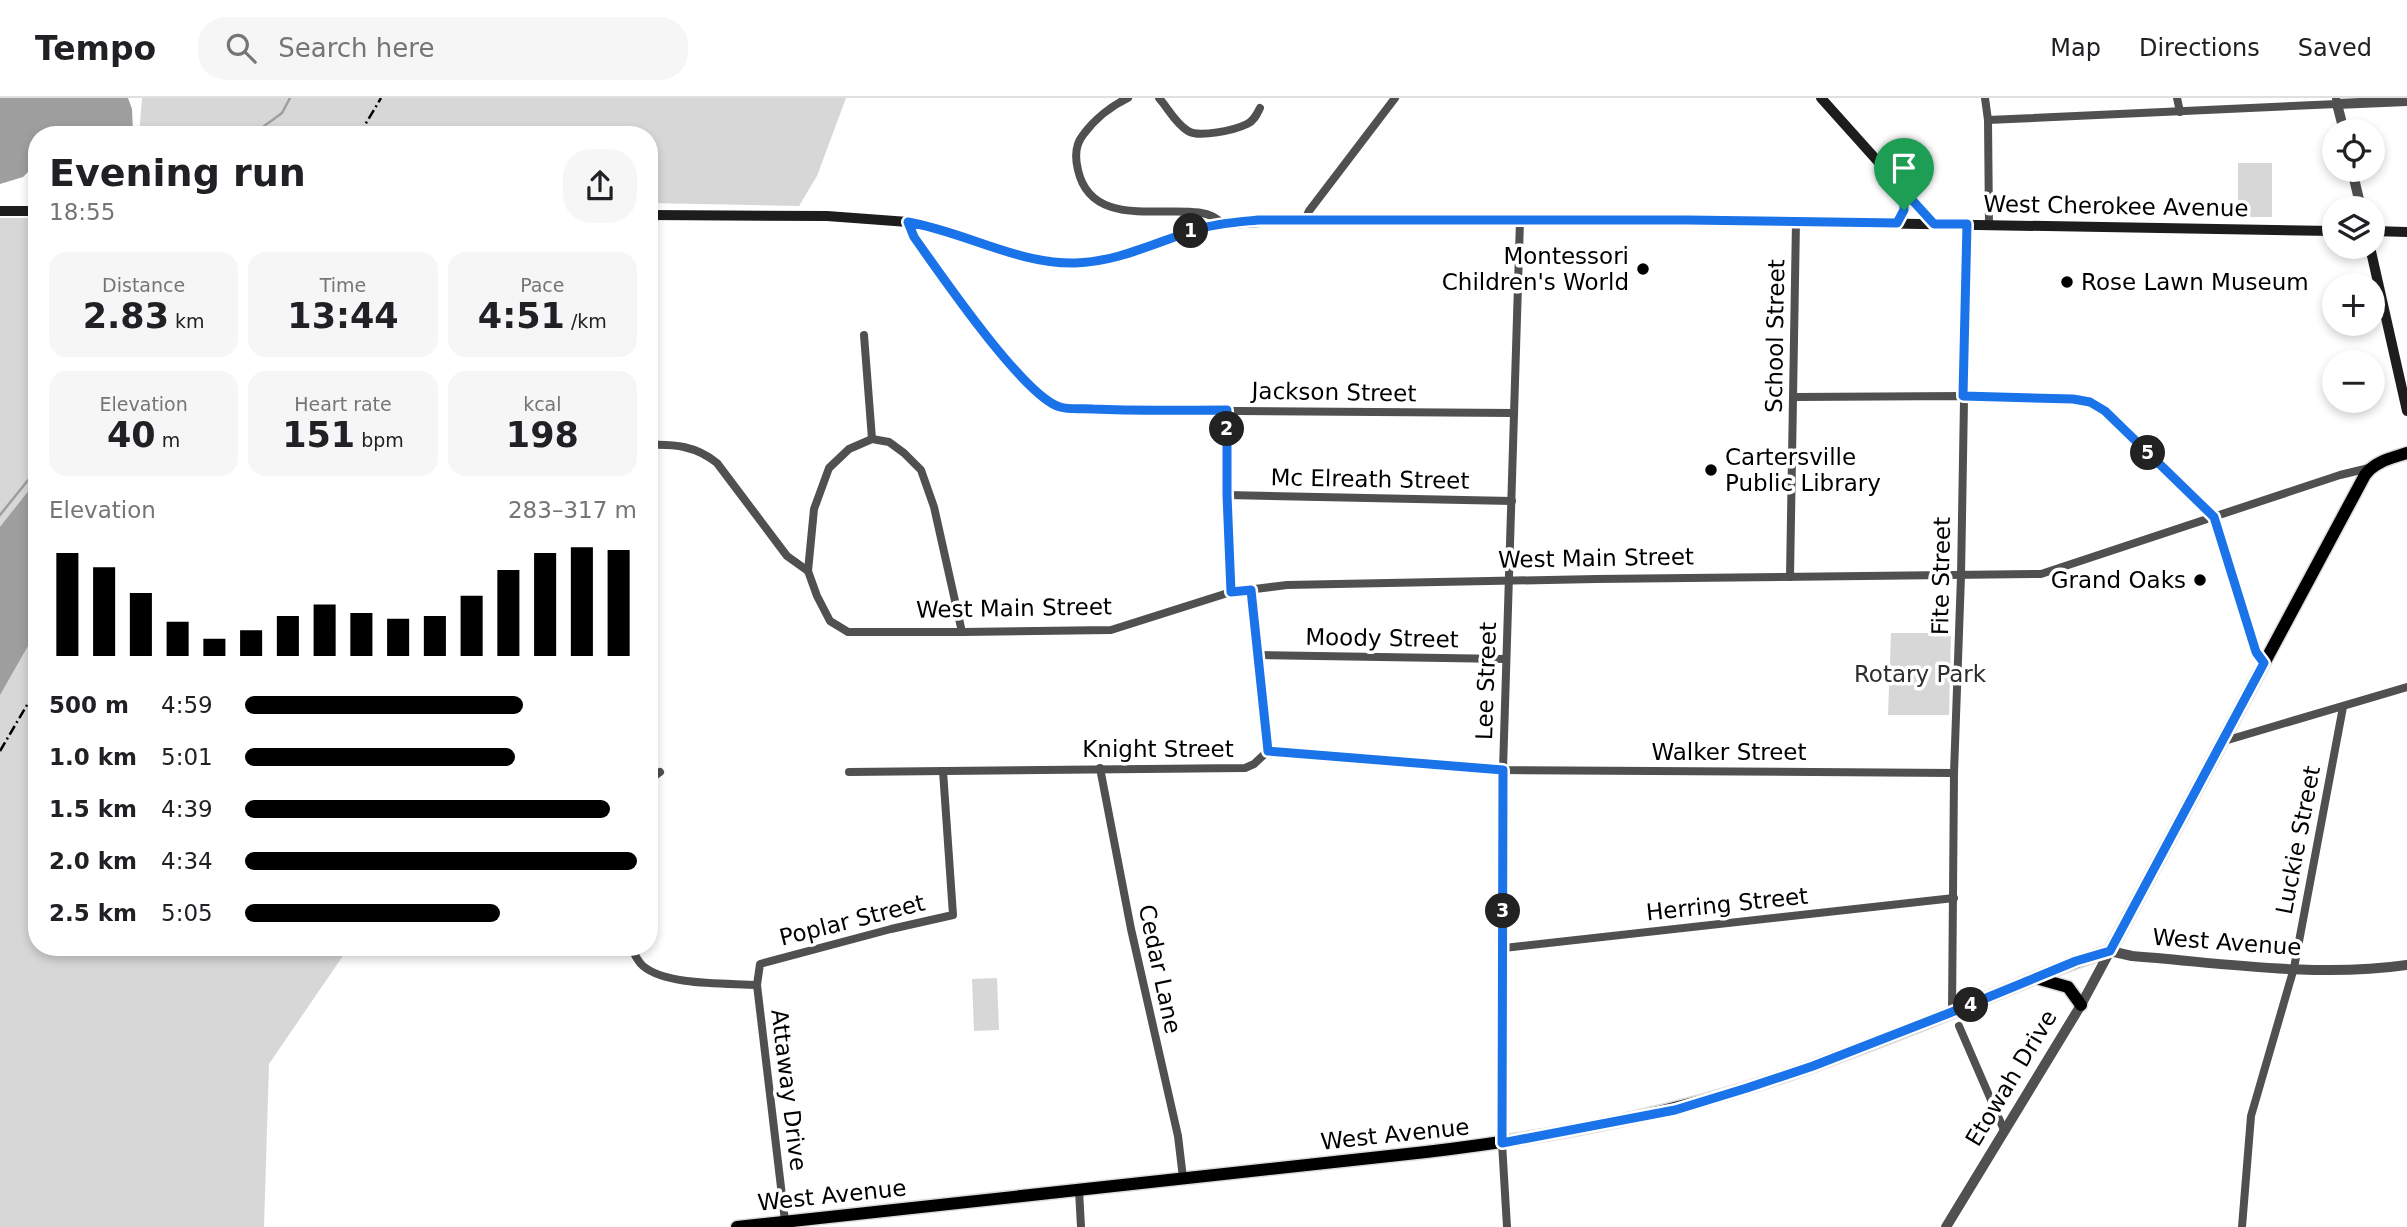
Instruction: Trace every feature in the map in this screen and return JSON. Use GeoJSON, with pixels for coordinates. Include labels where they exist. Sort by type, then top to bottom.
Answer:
{"type":"FeatureCollection","features":[{"type":"Feature","properties":{"kind":"main road"},"geometry":{"type":"LineString","coordinates":[[1821,98],[1934,224]]}},
{"type":"Feature","properties":{"kind":"main road"},"geometry":{"type":"LineString","coordinates":[[1897,223],[1904,210],[1904,191]]}},
{"type":"Feature","properties":{"kind":"main road"},"geometry":{"type":"LineString","coordinates":[[0,211],[28,211]]}},
{"type":"Feature","properties":{"kind":"main road","name":"West Cherokee Avenue"},"geometry":{"type":"LineString","coordinates":[[658,215],[827,216],[908,222],[937,228],[1027,257],[1074,263],[1119,256],[1189,232],[1222,224],[1305,219],[1796,221],[2322,230]]}},
{"type":"Feature","properties":{"kind":"main road"},"geometry":{"type":"LineString","coordinates":[[2385,231],[2407,232]]}},
{"type":"Feature","properties":{"kind":"main road"},"geometry":{"type":"LineString","coordinates":[[2373,259],[2407,411]]}},
{"type":"Feature","properties":{"kind":"main road","name":"West Main Street"},"geometry":{"type":"LineString","coordinates":[[2369,468],[2407,453]]}},
{"type":"Feature","properties":{"kind":"main road","name":"Etowah Drive"},"geometry":{"type":"LineString","coordinates":[[2110,951],[2369,468]]}},
{"type":"Feature","properties":{"kind":"main road","name":"West Avenue"},"geometry":{"type":"LineString","coordinates":[[737,1227],[1502,1143],[1675,1110],[1813,1066],[2076,961],[2110,951]]}},
{"type":"Feature","properties":{"kind":"main road"},"geometry":{"type":"LineString","coordinates":[[2036,978],[2068,987],[2081,1005]]}},
{"type":"Feature","properties":{"kind":"street"},"geometry":{"type":"LineString","coordinates":[[1128,98],[1092,124],[1078,141],[1076,160],[1079,175],[1090,194],[1103,205],[1123,210],[1200,213],[1212,216],[1222,224]]}},
{"type":"Feature","properties":{"kind":"street"},"geometry":{"type":"LineString","coordinates":[[1159,98],[1178,122],[1190,132],[1202,134],[1247,124],[1260,108]]}},
{"type":"Feature","properties":{"kind":"street"},"geometry":{"type":"LineString","coordinates":[[1305,219],[1395,98]]}},
{"type":"Feature","properties":{"kind":"street"},"geometry":{"type":"LineString","coordinates":[[1986,98],[1989,120],[1989,225]]}},
{"type":"Feature","properties":{"kind":"street"},"geometry":{"type":"LineString","coordinates":[[2177,98],[2180,111]]}},
{"type":"Feature","properties":{"kind":"street"},"geometry":{"type":"LineString","coordinates":[[1989,120],[2336,101],[2407,101]]}},
{"type":"Feature","properties":{"kind":"street"},"geometry":{"type":"LineString","coordinates":[[2336,101],[2341,119]]}},
{"type":"Feature","properties":{"kind":"street","name":"Lee Street"},"geometry":{"type":"LineString","coordinates":[[1507,1227],[1502,1143],[1503,770],[1520,220]]}},
{"type":"Feature","properties":{"kind":"street","name":"School Street"},"geometry":{"type":"LineString","coordinates":[[1790,577],[1796,221]]}},
{"type":"Feature","properties":{"kind":"street","name":"Jackson Street"},"geometry":{"type":"LineString","coordinates":[[908,222],[914,237],[970,314],[1024,380],[1042,397],[1060,407],[1108,410],[1514,413]]}},
{"type":"Feature","properties":{"kind":"street","name":"Fite Street"},"geometry":{"type":"LineString","coordinates":[[1952,1012],[1954,773],[1961,576],[1967,224]]}},
{"type":"Feature","properties":{"kind":"street"},"geometry":{"type":"LineString","coordinates":[[864,335],[872,439]]}},
{"type":"Feature","properties":{"kind":"street"},"geometry":{"type":"LineString","coordinates":[[1794,397],[1963,396],[2073,399],[2090,402],[2105,411],[2214,517],[2256,652],[2264,663]]}},
{"type":"Feature","properties":{"kind":"street"},"geometry":{"type":"LineString","coordinates":[[1227,410],[1231,592]]}},
{"type":"Feature","properties":{"kind":"street"},"geometry":{"type":"LineString","coordinates":[[808,571],[814,509],[828,468],[849,449],[872,439],[889,442],[921,470],[934,507],[962,632]]}},
{"type":"Feature","properties":{"kind":"street"},"geometry":{"type":"LineString","coordinates":[[658,445],[676,444],[703,452],[716,463],[787,556],[808,571]]}},
{"type":"Feature","properties":{"kind":"street","name":"West Main Street"},"geometry":{"type":"LineString","coordinates":[[808,571],[830,621],[848,632],[1111,630],[1231,592],[1287,585],[2028,575],[2053,571],[2340,475],[2369,468]]}},
{"type":"Feature","properties":{"kind":"street","name":"Mc Elreath Street"},"geometry":{"type":"LineString","coordinates":[[1227,495],[1512,501]]}},
{"type":"Feature","properties":{"kind":"street"},"geometry":{"type":"LineString","coordinates":[[1251,590],[1268,751],[1503,770]]}},
{"type":"Feature","properties":{"kind":"street","name":"Moody Street"},"geometry":{"type":"LineString","coordinates":[[1258,656],[1506,659]]}},
{"type":"Feature","properties":{"kind":"street"},"geometry":{"type":"LineString","coordinates":[[2221,742],[2407,687]]}},
{"type":"Feature","properties":{"kind":"street","name":"Luckie Street"},"geometry":{"type":"LineString","coordinates":[[2242,1227],[2251,1116],[2294,968],[2343,707]]}},
{"type":"Feature","properties":{"kind":"street","name":"Knight Street"},"geometry":{"type":"LineString","coordinates":[[849,772],[1245,768],[1254,764],[1268,751]]}},
{"type":"Feature","properties":{"kind":"street","name":"Cedar Lane"},"geometry":{"type":"LineString","coordinates":[[1100,768],[1131,929],[1178,1136],[1183,1178]]}},
{"type":"Feature","properties":{"kind":"street","name":"Walker Street"},"geometry":{"type":"LineString","coordinates":[[1503,770],[1954,773]]}},
{"type":"Feature","properties":{"kind":"street","name":"Poplar Street"},"geometry":{"type":"LineString","coordinates":[[760,964],[954,915],[943,771]]}},
{"type":"Feature","properties":{"kind":"street","name":"Herring Street"},"geometry":{"type":"LineString","coordinates":[[1504,948],[1954,898]]}},
{"type":"Feature","properties":{"kind":"street","name":"West Avenue"},"geometry":{"type":"LineString","coordinates":[[2110,951],[2132,956],[2356,971],[2407,965]]}},
{"type":"Feature","properties":{"kind":"street","name":"Etowah Drive"},"geometry":{"type":"LineString","coordinates":[[1945,1227],[2081,1005],[2110,951]]}},
{"type":"Feature","properties":{"kind":"street"},"geometry":{"type":"LineString","coordinates":[[636,956],[642,965],[660,975],[705,982],[757,985]]}},
{"type":"Feature","properties":{"kind":"street","name":"Attaway Drive"},"geometry":{"type":"LineString","coordinates":[[760,964],[757,985],[785,1221]]}},
{"type":"Feature","properties":{"kind":"street"},"geometry":{"type":"LineString","coordinates":[[1959,1026],[2004,1130]]}},
{"type":"Feature","properties":{"kind":"street"},"geometry":{"type":"LineString","coordinates":[[1079,1190],[1081,1227]]}},
{"type":"Feature","properties":{"kind":"green space"},"geometry":{"type":"Polygon","coordinates":[[[142,98],[846,98],[817,176],[799,206],[658,203],[658,126],[140,126],[142,98]]]}},
{"type":"Feature","properties":{"kind":"green space"},"geometry":{"type":"Polygon","coordinates":[[[2238,163],[2272,163],[2272,217],[2238,217],[2238,163]]]}},
{"type":"Feature","properties":{"kind":"green space"},"geometry":{"type":"Polygon","coordinates":[[[0,218],[28,218],[28,956],[343,956],[269,1064],[264,1227],[0,1227],[0,218]]]}},
{"type":"Feature","properties":{"kind":"green space","name":"Rotary Park"},"geometry":{"type":"Polygon","coordinates":[[[1891,633],[1951,633],[1949,715],[1888,715],[1891,633]]]}},
{"type":"Feature","properties":{"kind":"green space"},"geometry":{"type":"Polygon","coordinates":[[[997,978],[999,1030],[974,1031],[972,979],[997,978]]]}},
{"type":"Feature","properties":{"kind":"shaded area"},"geometry":{"type":"Polygon","coordinates":[[[0,98],[128,98],[132,109],[133,126],[28,126],[28,172],[23,177],[0,184],[0,98]]]}},
{"type":"Feature","properties":{"kind":"shaded area"},"geometry":{"type":"Polygon","coordinates":[[[28,491],[28,646],[0,695],[0,527],[28,491]]]}},
{"type":"Feature","properties":{"kind":"waterway"},"geometry":{"type":"LineString","coordinates":[[264,126],[282,113],[290,98]]}},
{"type":"Feature","properties":{"kind":"waterway"},"geometry":{"type":"LineString","coordinates":[[0,515],[28,480]]}},
{"type":"Feature","properties":{"kind":"railway"},"geometry":{"type":"LineString","coordinates":[[364,126],[381,98]]}},
{"type":"Feature","properties":{"kind":"railway"},"geometry":{"type":"LineString","coordinates":[[0,751],[28,703]]}},
{"type":"Feature","properties":{"kind":"place","name":"Montessori Children's World"},"geometry":{"type":"Point","coordinates":[1643,269]}},
{"type":"Feature","properties":{"kind":"place","name":"Rose Lawn Museum"},"geometry":{"type":"Point","coordinates":[2067,282]}},
{"type":"Feature","properties":{"kind":"place","name":"Cartersville Public Library"},"geometry":{"type":"Point","coordinates":[1711,470]}},
{"type":"Feature","properties":{"kind":"place","name":"Grand Oaks"},"geometry":{"type":"Point","coordinates":[2200,580]}},
{"type":"Feature","properties":{"kind":"route"},"geometry":{"type":"LineString","coordinates":[[1904,191],[1934,224],[1967,224],[1963,396],[2073,399],[2090,402],[2105,411],[2214,517],[2256,652],[2264,663],[2110,951],[2076,961],[1813,1066],[1747,1088],[1675,1110],[1502,1143],[1503,770],[1268,751],[1251,590],[1231,592],[1227,410],[1108,410],[1060,407],[1042,397],[1024,380],[970,314],[914,237],[908,222],[937,228],[1027,257],[1074,263],[1119,256],[1213,225],[1258,220],[1897,223],[1904,210],[1904,191]]}}]}
